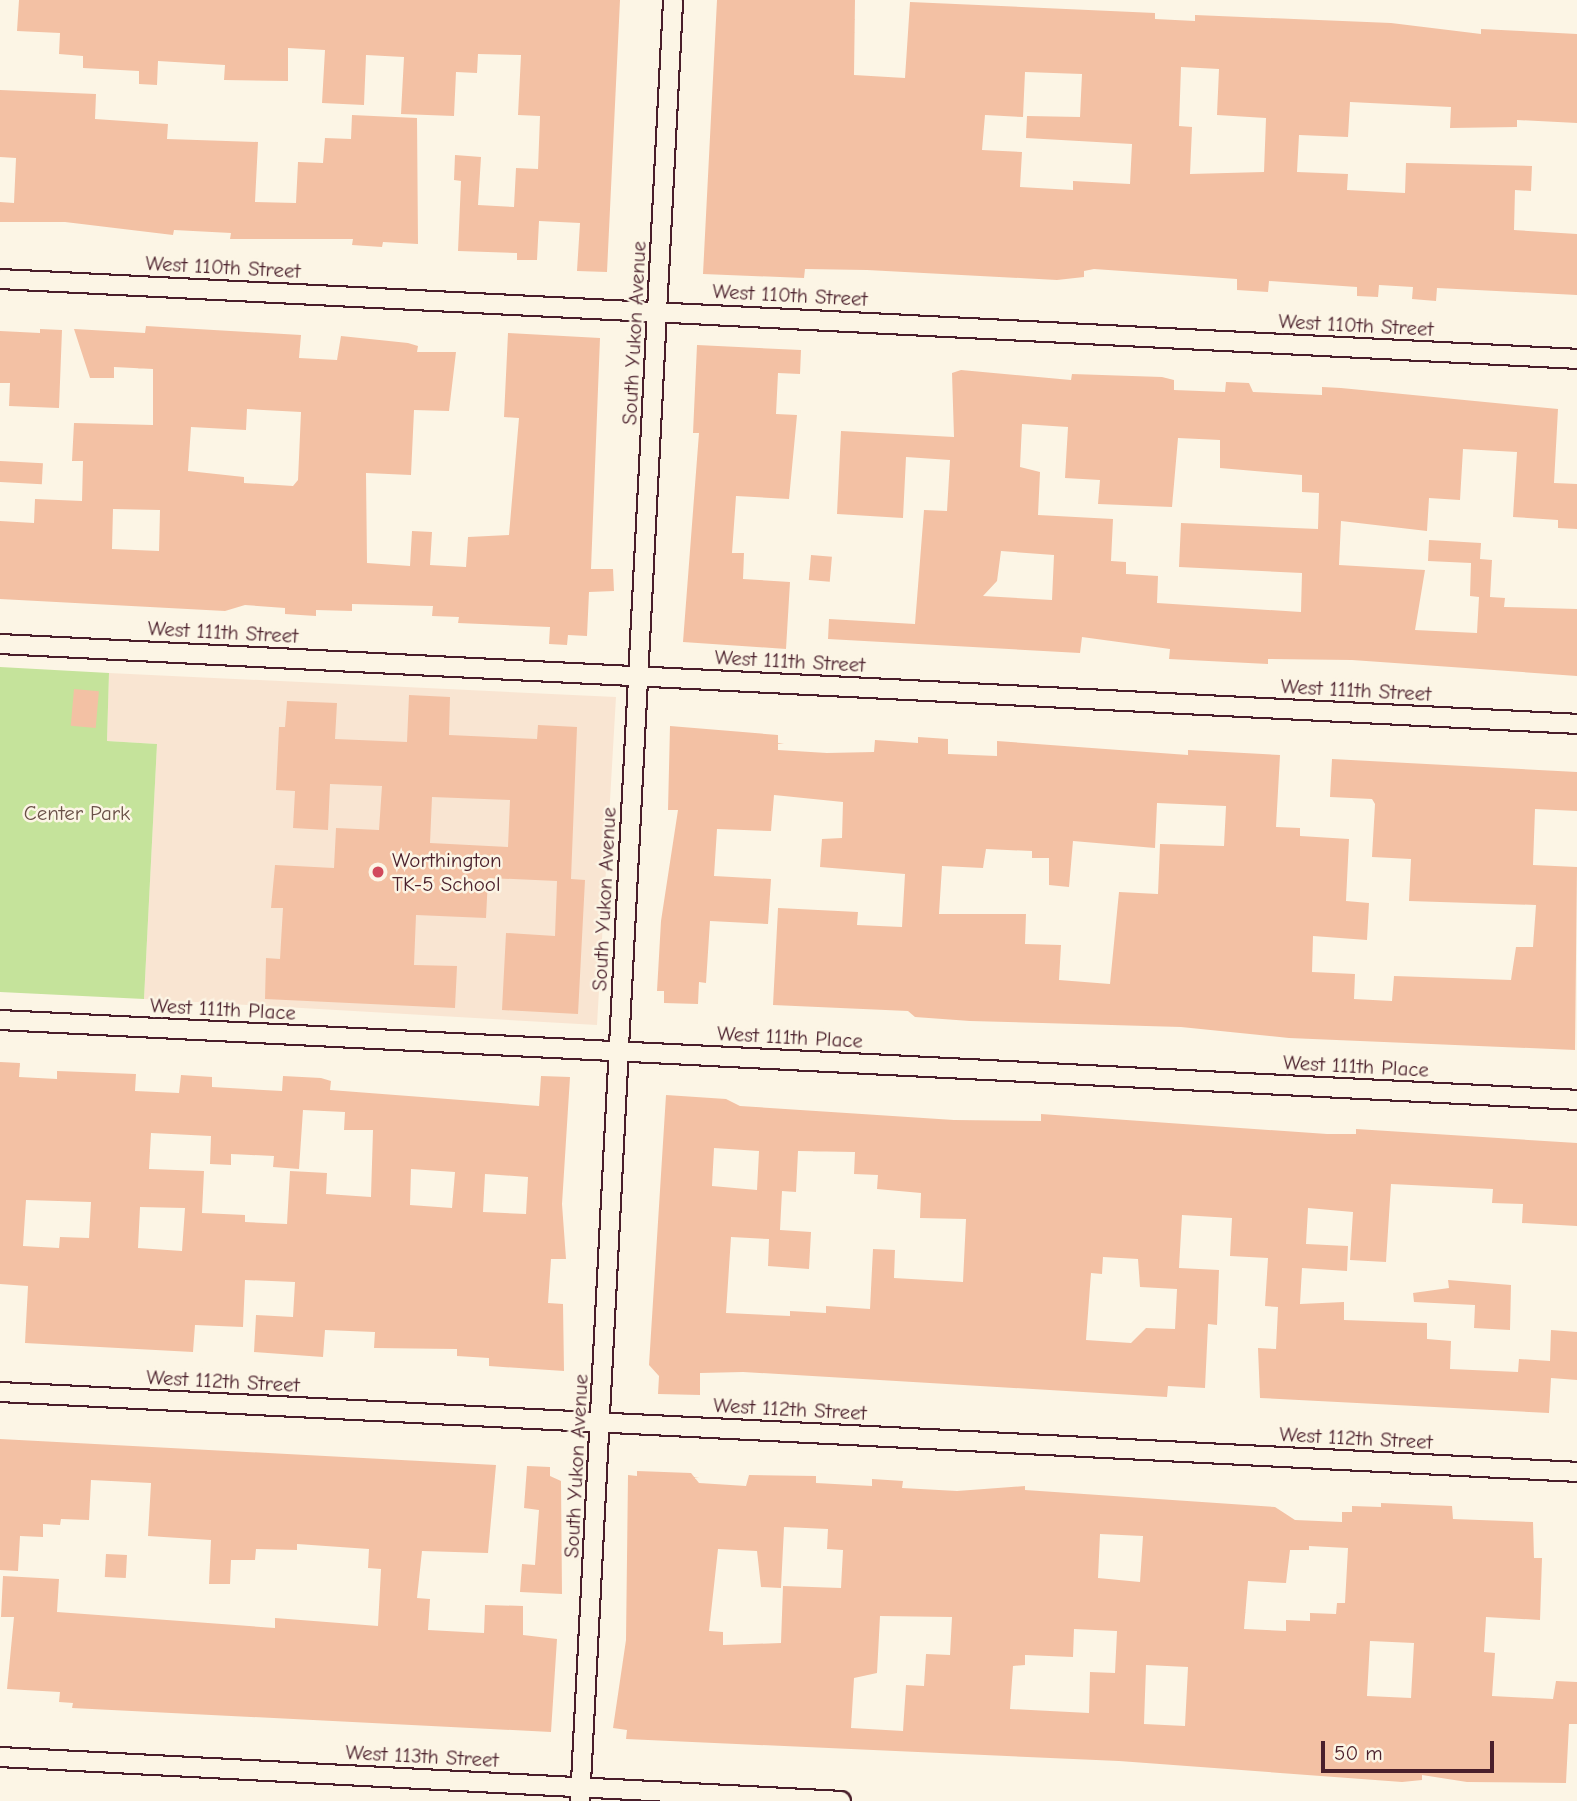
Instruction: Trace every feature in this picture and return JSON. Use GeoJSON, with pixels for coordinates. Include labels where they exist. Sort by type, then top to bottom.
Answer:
{"type":"FeatureCollection","features":[{"type":"Feature","properties":{"kind":"street","name":"South Yukon Avenue"},"geometry":{"type":"LineString","coordinates":[[581,1794],[673,0]]}},
{"type":"Feature","properties":{"kind":"street","name":"West 110th Street"},"geometry":{"type":"LineString","coordinates":[[0,279],[1577,359]]}},
{"type":"Feature","properties":{"kind":"street","name":"West 111th Street"},"geometry":{"type":"LineString","coordinates":[[0,644],[1577,724]]}},
{"type":"Feature","properties":{"kind":"street","name":"West 111th Place"},"geometry":{"type":"LineString","coordinates":[[0,1020],[1577,1100]]}},
{"type":"Feature","properties":{"kind":"street","name":"West 112th Street"},"geometry":{"type":"LineString","coordinates":[[0,1392],[1577,1472]]}},
{"type":"Feature","properties":{"kind":"street","name":"West 113th Street"},"geometry":{"type":"LineString","coordinates":[[0,1757],[581,1794],[841,1801]]}},
{"type":"Feature","properties":{"kind":"shaded area","name":"Worthington TK-5 School"},"geometry":{"type":"Polygon","coordinates":[[[109,673],[616,697],[597,1025],[144,999],[157,744],[107,741],[109,673]]]}},
{"type":"Feature","properties":{"kind":"green space","name":"Center Park"},"geometry":{"type":"Polygon","coordinates":[[[0,667],[109,673],[107,741],[157,744],[144,999],[0,992],[0,667]]]}},
{"type":"Feature","properties":{"kind":"building"},"geometry":{"type":"Polygon","coordinates":[[[19,0],[620,0],[607,272],[577,271],[580,223],[539,221],[537,260],[517,260],[517,253],[458,251],[461,181],[454,180],[455,155],[481,157],[478,205],[514,207],[516,168],[538,169],[540,116],[518,115],[521,55],[478,54],[477,73],[456,72],[454,116],[401,114],[404,57],[366,55],[364,105],[322,103],[325,50],[288,48],[288,81],[224,80],[225,65],[158,61],[157,85],[139,84],[139,71],[83,68],[83,56],[59,54],[60,33],[17,31],[19,0]]]}},
{"type":"Feature","properties":{"kind":"building"},"geometry":{"type":"Polygon","coordinates":[[[717,0],[855,0],[854,75],[905,78],[910,2],[1155,13],[1155,19],[1195,21],[1195,15],[1391,23],[1481,34],[1481,29],[1577,34],[1577,123],[1517,120],[1517,127],[1450,128],[1451,107],[1350,102],[1348,137],[1299,135],[1297,172],[1348,174],[1347,190],[1405,193],[1406,163],[1532,166],[1531,191],[1515,190],[1514,230],[1577,234],[1577,295],[1437,288],[1436,301],[1412,299],[1413,287],[1379,285],[1378,297],[1357,296],[1357,287],[1269,281],[1268,292],[1237,290],[1237,279],[1094,269],[1084,271],[1084,277],[1057,280],[867,270],[805,269],[804,278],[703,274],[717,0]],[[1181,67],[1179,126],[1192,127],[1190,174],[1264,172],[1266,118],[1217,115],[1219,69],[1181,67]],[[1025,72],[1023,117],[985,115],[982,150],[1022,152],[1020,187],[1073,190],[1073,181],[1130,184],[1132,144],[1026,138],[1027,116],[1080,117],[1082,74],[1025,72]]]}},
{"type":"Feature","properties":{"kind":"building"},"geometry":{"type":"Polygon","coordinates":[[[0,90],[96,94],[95,119],[168,124],[167,139],[258,142],[255,202],[296,203],[298,162],[323,163],[325,138],[351,139],[352,115],[417,118],[418,244],[383,242],[382,247],[352,245],[353,239],[230,239],[231,233],[174,230],[173,235],[65,222],[0,222],[0,202],[14,203],[16,158],[0,157],[0,90]]]}},
{"type":"Feature","properties":{"kind":"building"},"geometry":{"type":"Polygon","coordinates":[[[146,326],[301,335],[299,358],[337,360],[341,336],[408,343],[418,346],[417,352],[456,352],[449,411],[414,410],[411,475],[366,473],[367,563],[410,566],[412,531],[432,532],[430,565],[466,567],[468,537],[509,535],[519,418],[504,417],[508,333],[600,338],[591,569],[613,569],[614,591],[589,592],[587,636],[568,635],[567,645],[549,644],[550,627],[458,623],[459,617],[432,616],[433,606],[352,604],[352,611],[316,610],[316,616],[285,614],[285,608],[245,605],[225,611],[0,599],[0,521],[34,523],[35,499],[82,501],[83,461],[72,461],[74,423],[153,425],[153,369],[114,367],[114,378],[90,378],[74,329],[145,333],[146,326]],[[247,409],[246,430],[191,427],[188,471],[244,477],[244,483],[293,486],[298,480],[301,412],[247,409]],[[113,509],[112,549],[159,551],[160,510],[113,509]]]}},
{"type":"Feature","properties":{"kind":"building"},"geometry":{"type":"Polygon","coordinates":[[[40,329],[62,330],[59,408],[9,406],[10,383],[0,383],[0,331],[40,333],[40,329]]]}},
{"type":"Feature","properties":{"kind":"building"},"geometry":{"type":"Polygon","coordinates":[[[697,345],[801,350],[800,374],[778,373],[776,414],[797,415],[789,499],[736,496],[732,553],[744,553],[743,579],[790,582],[786,649],[683,642],[699,433],[693,433],[697,345]]]}},
{"type":"Feature","properties":{"kind":"building"},"geometry":{"type":"Polygon","coordinates":[[[961,370],[1071,380],[1072,374],[1162,377],[1174,380],[1174,390],[1225,392],[1226,382],[1249,383],[1253,392],[1322,395],[1322,387],[1341,388],[1558,409],[1554,483],[1577,484],[1577,529],[1558,528],[1558,520],[1513,517],[1517,452],[1463,449],[1460,500],[1429,498],[1427,531],[1341,521],[1339,565],[1425,570],[1415,630],[1477,633],[1479,597],[1470,596],[1471,563],[1428,561],[1429,540],[1481,543],[1480,559],[1492,560],[1490,597],[1505,598],[1504,607],[1577,609],[1577,676],[1352,660],[1268,659],[1268,664],[1169,659],[1170,649],[1082,637],[1080,653],[828,639],[829,619],[915,624],[924,510],[947,511],[950,460],[906,457],[903,518],[837,514],[841,431],[954,437],[952,373],[961,370]],[[1022,424],[1020,467],[1040,472],[1038,515],[1113,519],[1111,561],[1126,562],[1126,574],[1158,576],[1157,603],[1301,612],[1302,573],[1179,567],[1181,523],[1318,529],[1319,493],[1302,492],[1302,475],[1220,468],[1220,440],[1178,438],[1172,507],[1098,504],[1100,480],[1065,478],[1068,427],[1022,424]],[[1001,551],[997,581],[983,596],[1052,600],[1054,555],[1001,551]]]}},
{"type":"Feature","properties":{"kind":"building"},"geometry":{"type":"Polygon","coordinates":[[[0,461],[43,463],[42,484],[0,482],[0,461]]]}},
{"type":"Feature","properties":{"kind":"building"},"geometry":{"type":"Polygon","coordinates":[[[811,555],[832,557],[830,582],[809,580],[811,555]]]}},
{"type":"Feature","properties":{"kind":"building"},"geometry":{"type":"Polygon","coordinates":[[[74,689],[99,691],[96,728],[71,726],[74,689]]]}},
{"type":"Feature","properties":{"kind":"building"},"geometry":{"type":"Polygon","coordinates":[[[409,695],[450,697],[449,735],[537,739],[538,725],[577,727],[571,879],[585,880],[578,1014],[502,1010],[506,933],[555,936],[557,881],[488,878],[486,918],[416,915],[414,965],[457,966],[455,1008],[265,999],[266,958],[280,959],[283,908],[271,908],[275,865],[334,868],[336,828],[379,830],[382,786],[330,784],[328,830],[293,828],[295,791],[276,790],[279,727],[285,727],[287,701],[337,703],[335,739],[407,742],[409,695]],[[432,797],[430,843],[508,847],[510,800],[432,797]]]}},
{"type":"Feature","properties":{"kind":"building"},"geometry":{"type":"Polygon","coordinates":[[[670,726],[778,735],[778,750],[827,753],[874,752],[875,740],[918,743],[918,737],[948,739],[948,754],[997,756],[997,741],[1188,755],[1188,750],[1280,755],[1276,827],[1300,828],[1300,836],[1349,839],[1346,901],[1369,903],[1367,940],[1313,936],[1312,972],[1355,974],[1354,999],[1392,1001],[1394,976],[1511,980],[1516,947],[1533,947],[1536,905],[1409,901],[1411,859],[1372,857],[1375,804],[1372,799],[1330,797],[1332,759],[1577,772],[1577,811],[1535,809],[1533,865],[1577,867],[1575,1050],[1289,1038],[1181,1027],[970,1021],[915,1017],[908,1011],[773,1005],[778,908],[858,912],[857,925],[902,927],[905,874],[820,867],[822,839],[842,838],[843,802],[774,795],[771,831],[717,829],[714,876],[771,879],[768,924],[710,921],[706,983],[699,982],[698,1004],[664,1003],[664,991],[657,991],[661,921],[678,810],[668,810],[670,726]],[[1157,803],[1155,848],[1073,841],[1069,887],[1049,885],[1049,858],[1032,858],[1032,851],[986,849],[983,868],[942,866],[939,914],[1026,914],[1025,944],[1061,945],[1059,980],[1110,984],[1119,892],[1158,894],[1160,844],[1224,846],[1226,806],[1157,803]]]}},
{"type":"Feature","properties":{"kind":"building"},"geometry":{"type":"Polygon","coordinates":[[[0,1062],[20,1063],[19,1077],[57,1079],[57,1071],[136,1074],[135,1091],[179,1093],[181,1075],[212,1077],[212,1087],[282,1091],[283,1076],[321,1078],[331,1081],[330,1090],[539,1106],[541,1076],[570,1077],[562,1204],[566,1259],[551,1259],[548,1303],[563,1304],[564,1371],[489,1366],[489,1358],[457,1356],[457,1349],[374,1348],[375,1332],[325,1330],[323,1357],[254,1352],[256,1315],[293,1317],[295,1282],[245,1280],[243,1327],[195,1325],[193,1352],[25,1343],[28,1286],[0,1284],[0,1062]],[[303,1110],[299,1169],[273,1167],[274,1156],[231,1154],[231,1165],[210,1164],[211,1136],[151,1133],[149,1169],[204,1171],[202,1213],[245,1215],[245,1222],[287,1224],[290,1171],[327,1173],[326,1194],[371,1197],[373,1130],[344,1130],[345,1112],[303,1110]],[[411,1169],[410,1205],[452,1208],[455,1172],[411,1169]],[[485,1174],[483,1212],[526,1214],[528,1177],[485,1174]],[[26,1200],[23,1246],[59,1248],[60,1237],[89,1238],[91,1202],[26,1200]],[[140,1207],[138,1248],[182,1251],[185,1208],[140,1207]]]}},
{"type":"Feature","properties":{"kind":"building"},"geometry":{"type":"Polygon","coordinates":[[[666,1095],[726,1099],[740,1106],[954,1120],[1041,1121],[1041,1114],[1327,1134],[1356,1134],[1356,1129],[1577,1143],[1577,1226],[1522,1223],[1523,1204],[1492,1203],[1493,1189],[1391,1184],[1386,1262],[1350,1260],[1353,1212],[1308,1208],[1306,1244],[1348,1246],[1347,1271],[1302,1268],[1300,1304],[1344,1302],[1344,1320],[1427,1323],[1427,1339],[1451,1341],[1450,1369],[1518,1372],[1519,1359],[1550,1361],[1551,1330],[1577,1332],[1577,1380],[1551,1378],[1549,1413],[1260,1398],[1258,1348],[1276,1349],[1278,1307],[1265,1306],[1268,1258],[1230,1256],[1232,1218],[1182,1215],[1179,1268],[1219,1270],[1217,1325],[1208,1324],[1205,1388],[1168,1386],[1167,1397],[743,1372],[700,1373],[700,1395],[658,1394],[659,1376],[649,1365],[666,1095]],[[714,1148],[712,1186],[757,1190],[759,1151],[714,1148]],[[798,1151],[796,1192],[782,1191],[780,1230],[811,1232],[809,1269],[768,1266],[769,1239],[731,1237],[726,1313],[790,1316],[790,1311],[826,1313],[826,1306],[870,1309],[873,1249],[895,1250],[894,1278],[963,1282],[966,1219],[920,1218],[921,1193],[877,1189],[878,1175],[854,1174],[855,1152],[798,1151]],[[1103,1257],[1102,1274],[1091,1273],[1086,1340],[1131,1343],[1146,1328],[1175,1329],[1177,1289],[1140,1287],[1138,1259],[1103,1257]]]}},
{"type":"Feature","properties":{"kind":"building"},"geometry":{"type":"Polygon","coordinates":[[[1448,1280],[1511,1285],[1510,1330],[1474,1328],[1475,1305],[1414,1302],[1413,1293],[1449,1288],[1448,1280]]]}},
{"type":"Feature","properties":{"kind":"building"},"geometry":{"type":"Polygon","coordinates":[[[0,1439],[496,1465],[488,1553],[422,1551],[417,1598],[430,1599],[428,1630],[484,1633],[485,1605],[523,1606],[523,1635],[557,1639],[551,1732],[72,1708],[73,1703],[59,1702],[60,1692],[7,1689],[14,1617],[1,1617],[3,1576],[59,1579],[57,1612],[275,1628],[275,1618],[378,1626],[381,1569],[368,1568],[369,1549],[297,1544],[297,1550],[256,1549],[255,1560],[231,1560],[230,1584],[209,1584],[211,1540],[148,1536],[151,1483],[91,1480],[89,1520],[61,1519],[60,1525],[43,1524],[43,1537],[20,1536],[18,1571],[0,1570],[0,1439]]]}},
{"type":"Feature","properties":{"kind":"building"},"geometry":{"type":"Polygon","coordinates":[[[527,1466],[550,1467],[550,1476],[561,1481],[562,1594],[520,1592],[522,1564],[535,1565],[539,1510],[524,1508],[527,1466]]]}},
{"type":"Feature","properties":{"kind":"building"},"geometry":{"type":"Polygon","coordinates":[[[637,1471],[691,1473],[699,1483],[746,1486],[749,1475],[816,1476],[816,1483],[872,1486],[872,1479],[903,1481],[902,1488],[957,1491],[1025,1486],[1025,1490],[1275,1507],[1295,1520],[1342,1522],[1342,1512],[1352,1512],[1352,1506],[1381,1507],[1381,1503],[1452,1506],[1453,1519],[1533,1522],[1534,1558],[1542,1558],[1540,1620],[1486,1617],[1484,1652],[1495,1653],[1492,1696],[1553,1699],[1556,1681],[1577,1682],[1577,1724],[1569,1724],[1566,1783],[1467,1782],[1422,1775],[1422,1780],[1402,1782],[1119,1761],[626,1739],[627,1730],[613,1728],[626,1640],[628,1475],[637,1476],[637,1471]],[[784,1527],[781,1588],[761,1587],[757,1551],[718,1549],[709,1631],[723,1632],[723,1645],[781,1643],[783,1586],[841,1588],[843,1550],[827,1549],[828,1529],[784,1527]],[[1100,1534],[1098,1578],[1140,1582],[1143,1536],[1100,1534]],[[1309,1546],[1309,1550],[1290,1550],[1286,1583],[1248,1581],[1244,1629],[1286,1631],[1286,1620],[1310,1621],[1310,1613],[1336,1614],[1337,1603],[1345,1603],[1348,1548],[1309,1546]],[[880,1616],[877,1673],[854,1678],[851,1728],[903,1731],[906,1685],[924,1686],[926,1654],[950,1655],[952,1617],[880,1616]],[[1074,1629],[1073,1657],[1025,1655],[1025,1665],[1013,1666],[1010,1709],[1089,1713],[1090,1672],[1115,1673],[1117,1631],[1074,1629]],[[1370,1641],[1367,1696],[1411,1698],[1414,1643],[1370,1641]],[[1146,1665],[1144,1724],[1185,1726],[1188,1667],[1146,1665]]]}},
{"type":"Feature","properties":{"kind":"building"},"geometry":{"type":"Polygon","coordinates":[[[106,1554],[127,1555],[126,1578],[105,1577],[106,1554]]]}},
{"type":"Feature","properties":{"kind":"place","name":"Worthington TK-5 School"},"geometry":{"type":"Point","coordinates":[378,872]}}]}
